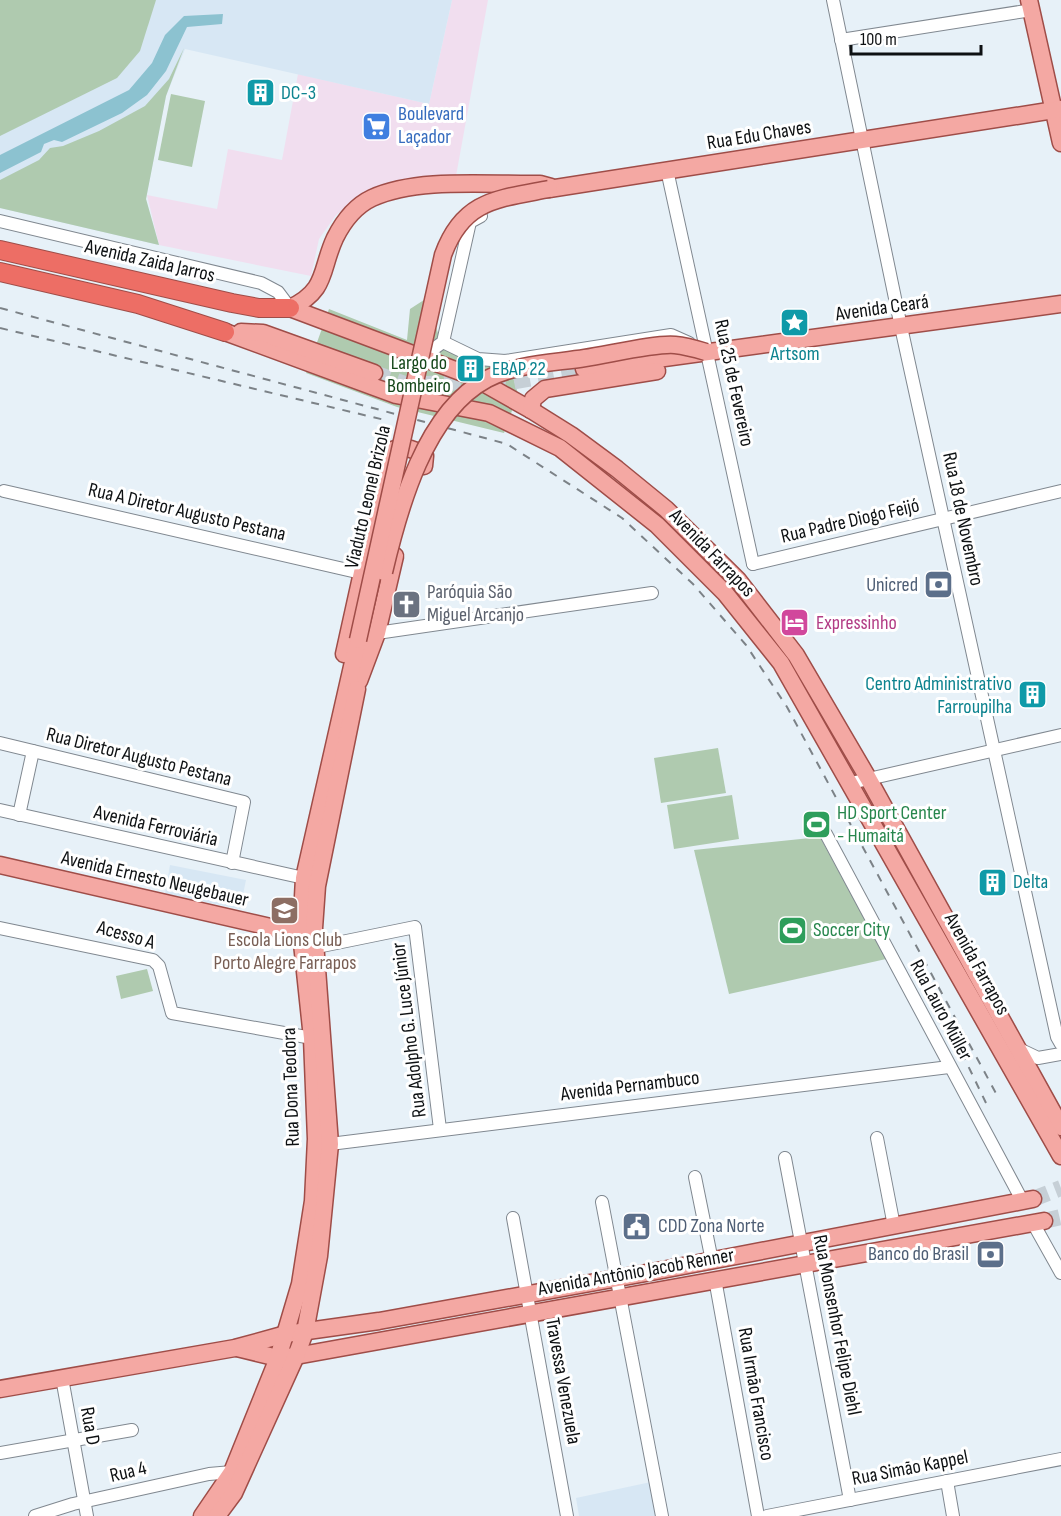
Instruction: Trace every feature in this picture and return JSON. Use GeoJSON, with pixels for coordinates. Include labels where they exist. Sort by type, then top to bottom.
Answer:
{"type":"FeatureCollection","features":[{"type":"Feature","properties":{"kind":"highway","name":"Avenida Zaida Jarros"},"geometry":{"type":"LineString","coordinates":[[0,249],[232,303],[259,308],[290,308]]}},
{"type":"Feature","properties":{"kind":"highway"},"geometry":{"type":"LineString","coordinates":[[0,272],[138,304],[225,332]]}},
{"type":"Feature","properties":{"kind":"main road"},"geometry":{"type":"LineString","coordinates":[[1031,5],[1057,110],[1061,143]]}},
{"type":"Feature","properties":{"kind":"main road","name":"Rua Edu Chaves"},"geometry":{"type":"LineString","coordinates":[[551,188],[1057,110]]}},
{"type":"Feature","properties":{"kind":"main road"},"geometry":{"type":"LineString","coordinates":[[290,308],[302,302],[318,287],[341,228],[361,205],[371,199],[395,190],[419,187],[540,184],[551,188]]}},
{"type":"Feature","properties":{"kind":"main road","name":"Viaduto Leonel Brizola"},"geometry":{"type":"LineString","coordinates":[[367,638],[443,255],[450,235],[462,219],[477,207],[493,200],[551,188]]}},
{"type":"Feature","properties":{"kind":"main road","name":"Avenida Ceará"},"geometry":{"type":"LineString","coordinates":[[584,369],[1061,304]]}},
{"type":"Feature","properties":{"kind":"main road","name":"Avenida Farrapos"},"geometry":{"type":"LineString","coordinates":[[290,308],[471,376],[531,410],[571,435],[642,489],[666,509],[738,580],[796,655],[868,778],[1061,1127]]}},
{"type":"Feature","properties":{"kind":"main road"},"geometry":{"type":"LineString","coordinates":[[225,332],[263,333],[374,373]]}},
{"type":"Feature","properties":{"kind":"main road","name":"Avenida Farrapos"},"geometry":{"type":"LineString","coordinates":[[225,332],[396,395],[489,413],[516,424],[560,448],[657,525],[725,593],[781,663],[851,783],[1060,1157]]}},
{"type":"Feature","properties":{"kind":"main road","name":"Viaduto Leonel Brizola"},"geometry":{"type":"LineString","coordinates":[[367,638],[392,542],[413,478],[429,443],[450,408],[469,390],[489,378],[516,369],[673,345],[707,352]]}},
{"type":"Feature","properties":{"kind":"main road","name":"Avenida Ceará"},"geometry":{"type":"LineString","coordinates":[[531,410],[533,399],[545,389],[678,367],[707,352]]}},
{"type":"Feature","properties":{"kind":"main road"},"geometry":{"type":"LineString","coordinates":[[500,392],[499,375],[505,361]]}},
{"type":"Feature","properties":{"kind":"main road"},"geometry":{"type":"LineString","coordinates":[[341,711],[339,677],[388,455],[390,450],[399,447],[418,451],[425,456],[426,461],[367,638]]}},
{"type":"Feature","properties":{"kind":"main road","name":"Rua Dona Teodora"},"geometry":{"type":"LineString","coordinates":[[323,1141],[304,964],[324,841],[367,638]]}},
{"type":"Feature","properties":{"kind":"main road","name":"Rua Dona Teodora"},"geometry":{"type":"LineString","coordinates":[[217,1516],[234,1493],[296,1356],[305,1332],[310,1306],[312,1254],[323,1141],[317,947],[308,931],[304,878],[341,711],[367,638]]}},
{"type":"Feature","properties":{"kind":"main road","name":"Avenida Ernesto Neugebauer"},"geometry":{"type":"LineString","coordinates":[[0,865],[308,931]]}},
{"type":"Feature","properties":{"kind":"main road","name":"Avenida Antônio Jacob Renner"},"geometry":{"type":"LineString","coordinates":[[0,1389],[235,1348],[286,1334],[379,1321],[1028,1201]]}},
{"type":"Feature","properties":{"kind":"main road"},"geometry":{"type":"LineString","coordinates":[[980,1211],[983,1232]]}},
{"type":"Feature","properties":{"kind":"main road","name":"Avenida Antônio Jacob Renner"},"geometry":{"type":"LineString","coordinates":[[235,1348],[278,1358],[296,1356],[873,1250],[1039,1222]]}},
{"type":"Feature","properties":{"kind":"main road"},"geometry":{"type":"LineString","coordinates":[[871,1231],[866,1242],[873,1250]]}},
{"type":"Feature","properties":{"kind":"main road"},"geometry":{"type":"LineString","coordinates":[[833,1238],[840,1247],[836,1257]]}},
{"type":"Feature","properties":{"kind":"main road","name":"Rua Dona Teodora"},"geometry":{"type":"LineString","coordinates":[[202,1516],[232,1472],[278,1358],[312,1254]]}},
{"type":"Feature","properties":{"kind":"main road"},"geometry":{"type":"LineString","coordinates":[[657,1271],[660,1289]]}},
{"type":"Feature","properties":{"kind":"main road"},"geometry":{"type":"LineString","coordinates":[[310,1306],[322,1323],[332,1328]]}},
{"type":"Feature","properties":{"kind":"main road"},"geometry":{"type":"LineString","coordinates":[[434,1310],[438,1330]]}},
{"type":"Feature","properties":{"kind":"main road"},"geometry":{"type":"LineString","coordinates":[[379,1321],[383,1340]]}},
{"type":"Feature","properties":{"kind":"street","name":"Rua 18 de Novembro"},"geometry":{"type":"LineString","coordinates":[[832,0],[943,519],[1057,1037],[1061,1044]]}},
{"type":"Feature","properties":{"kind":"street"},"geometry":{"type":"LineString","coordinates":[[841,40],[1031,5]]}},
{"type":"Feature","properties":{"kind":"street","name":"Rua 25 de Fevereiro"},"geometry":{"type":"LineString","coordinates":[[668,170],[753,564]]}},
{"type":"Feature","properties":{"kind":"street","name":"Rua Edu Chaves"},"geometry":{"type":"LineString","coordinates":[[443,342],[470,222],[489,211],[551,188]]}},
{"type":"Feature","properties":{"kind":"street"},"geometry":{"type":"LineString","coordinates":[[0,221],[245,279],[278,292],[290,308]]}},
{"type":"Feature","properties":{"kind":"street"},"geometry":{"type":"LineString","coordinates":[[406,353],[432,350],[443,342],[478,359],[505,361],[671,335],[707,352]]}},
{"type":"Feature","properties":{"kind":"street","name":"Rua A Diretor Augusto Pestana"},"geometry":{"type":"LineString","coordinates":[[4,490],[361,573]]}},
{"type":"Feature","properties":{"kind":"street","name":"Rua Padre Diogo Feijó"},"geometry":{"type":"LineString","coordinates":[[753,564],[1061,491]]}},
{"type":"Feature","properties":{"kind":"street"},"geometry":{"type":"LineString","coordinates":[[725,593],[753,564]]}},
{"type":"Feature","properties":{"kind":"street"},"geometry":{"type":"LineString","coordinates":[[367,638],[652,592]]}},
{"type":"Feature","properties":{"kind":"street"},"geometry":{"type":"LineString","coordinates":[[851,783],[994,748],[1061,735]]}},
{"type":"Feature","properties":{"kind":"street","name":"Rua Diretor Augusto Pestana"},"geometry":{"type":"LineString","coordinates":[[0,743],[243,802],[232,863]]}},
{"type":"Feature","properties":{"kind":"street"},"geometry":{"type":"LineString","coordinates":[[19,815],[33,751]]}},
{"type":"Feature","properties":{"kind":"street","name":"Avenida Ferroviária"},"geometry":{"type":"LineString","coordinates":[[0,810],[304,878]]}},
{"type":"Feature","properties":{"kind":"street","name":"Rua Lauro Müller"},"geometry":{"type":"LineString","coordinates":[[826,834],[949,1067],[1028,1201]]}},
{"type":"Feature","properties":{"kind":"street","name":"Rua Adolpho G. Luce Júnior"},"geometry":{"type":"LineString","coordinates":[[317,947],[416,927],[440,1129]]}},
{"type":"Feature","properties":{"kind":"street","name":"Acesso A"},"geometry":{"type":"LineString","coordinates":[[0,928],[153,960],[159,966],[172,1013],[312,1038]]}},
{"type":"Feature","properties":{"kind":"street"},"geometry":{"type":"LineString","coordinates":[[304,964],[317,947]]}},
{"type":"Feature","properties":{"kind":"street"},"geometry":{"type":"LineString","coordinates":[[1017,1047],[1038,1058],[1061,1054]]}},
{"type":"Feature","properties":{"kind":"street","name":"Avenida Pernambuco"},"geometry":{"type":"LineString","coordinates":[[323,1141],[440,1129],[949,1067]]}},
{"type":"Feature","properties":{"kind":"street"},"geometry":{"type":"LineString","coordinates":[[877,1138],[894,1226]]}},
{"type":"Feature","properties":{"kind":"street","name":"Rua Monsenhor Felipe Diehl"},"geometry":{"type":"LineString","coordinates":[[785,1158],[850,1500]]}},
{"type":"Feature","properties":{"kind":"street"},"geometry":{"type":"LineString","coordinates":[[695,1177],[712,1261]]}},
{"type":"Feature","properties":{"kind":"street"},"geometry":{"type":"LineString","coordinates":[[602,1202],[662,1516]]}},
{"type":"Feature","properties":{"kind":"street","name":"Travessa Venezuela"},"geometry":{"type":"LineString","coordinates":[[513,1218],[567,1516]]}},
{"type":"Feature","properties":{"kind":"street"},"geometry":{"type":"LineString","coordinates":[[1039,1222],[1061,1273]]}},
{"type":"Feature","properties":{"kind":"street","name":"Rua Irmão Francisco"},"geometry":{"type":"LineString","coordinates":[[715,1280],[758,1516]]}},
{"type":"Feature","properties":{"kind":"street","name":"Rua D"},"geometry":{"type":"LineString","coordinates":[[62,1378],[87,1516]]}},
{"type":"Feature","properties":{"kind":"street"},"geometry":{"type":"LineString","coordinates":[[0,1453],[74,1442],[132,1430]]}},
{"type":"Feature","properties":{"kind":"street","name":"Rua Simão Kappel"},"geometry":{"type":"LineString","coordinates":[[767,1516],[806,1512],[850,1500],[1061,1459]]}},
{"type":"Feature","properties":{"kind":"street","name":"Rua 4"},"geometry":{"type":"LineString","coordinates":[[35,1516],[84,1502],[209,1474],[232,1472]]}},
{"type":"Feature","properties":{"kind":"street"},"geometry":{"type":"LineString","coordinates":[[947,1481],[953,1516]]}},
{"type":"Feature","properties":{"kind":"shaded area"},"geometry":{"type":"Polygon","coordinates":[[[0,0],[452,0],[429,104],[185,49],[166,96],[146,199],[159,245],[0,208],[0,0]]]}},
{"type":"Feature","properties":{"kind":"shaded area","name":"Boulevard Laçador"},"geometry":{"type":"Polygon","coordinates":[[[452,0],[488,0],[456,176],[417,178],[387,183],[370,190],[336,215],[319,239],[311,276],[159,245],[147,195],[217,209],[228,149],[282,160],[298,74],[429,104],[452,0]]]}},
{"type":"Feature","properties":{"kind":"shaded area"},"geometry":{"type":"Polygon","coordinates":[[[170,865],[246,880],[240,909],[165,894],[170,865]]]}},
{"type":"Feature","properties":{"kind":"shaded area"},"geometry":{"type":"Polygon","coordinates":[[[651,1482],[658,1516],[579,1516],[576,1498],[651,1482]]]}},
{"type":"Feature","properties":{"kind":"green space"},"geometry":{"type":"Polygon","coordinates":[[[0,0],[156,0],[140,51],[117,78],[0,136],[0,0]]]}},
{"type":"Feature","properties":{"kind":"green space"},"geometry":{"type":"Polygon","coordinates":[[[184,48],[166,96],[146,199],[159,245],[0,208],[0,180],[39,160],[50,148],[63,146],[99,131],[145,106],[169,79],[184,48]]]}},
{"type":"Feature","properties":{"kind":"green space"},"geometry":{"type":"Polygon","coordinates":[[[171,94],[205,101],[192,167],[158,160],[171,94]]]}},
{"type":"Feature","properties":{"kind":"green space","name":"Largo do Bombeiro"},"geometry":{"type":"Polygon","coordinates":[[[427,298],[442,346],[474,360],[509,363],[518,394],[504,433],[397,407],[306,373],[329,309],[407,340],[410,309],[427,298]]]}},
{"type":"Feature","properties":{"kind":"green space"},"geometry":{"type":"Polygon","coordinates":[[[718,748],[726,793],[661,803],[654,758],[718,748]]]}},
{"type":"Feature","properties":{"kind":"green space"},"geometry":{"type":"Polygon","coordinates":[[[732,795],[739,839],[674,849],[667,805],[732,795]]]}},
{"type":"Feature","properties":{"kind":"green space","name":"Soccer City"},"geometry":{"type":"Polygon","coordinates":[[[820,837],[886,959],[729,994],[694,850],[820,837]]]}},
{"type":"Feature","properties":{"kind":"green space"},"geometry":{"type":"Polygon","coordinates":[[[147,969],[153,991],[121,999],[116,976],[147,969]]]}},
{"type":"Feature","properties":{"kind":"water"},"geometry":{"type":"Polygon","coordinates":[[[223,14],[222,24],[187,27],[166,71],[147,95],[122,113],[62,142],[54,140],[44,144],[41,152],[0,173],[0,155],[129,90],[152,63],[165,35],[184,16],[223,14]]]}},
{"type":"Feature","properties":{"kind":"tunnel"},"geometry":{"type":"LineString","coordinates":[[374,373],[405,384],[426,384],[451,383],[475,375],[511,382],[584,369]]}},
{"type":"Feature","properties":{"kind":"tunnel"},"geometry":{"type":"LineString","coordinates":[[1033,1199],[1061,1188]]}},
{"type":"Feature","properties":{"kind":"tunnel"},"geometry":{"type":"LineString","coordinates":[[1044,1221],[1061,1217]]}},
{"type":"Feature","properties":{"kind":"railway"},"geometry":{"type":"LineString","coordinates":[[0,308],[507,444],[622,518],[693,584],[746,645],[787,707],[998,1097]]}},
{"type":"Feature","properties":{"kind":"railway"},"geometry":{"type":"LineString","coordinates":[[0,328],[389,421]]}},
{"type":"Feature","properties":{"kind":"railway"},"geometry":{"type":"LineString","coordinates":[[934,995],[986,1103]]}},
{"type":"Feature","properties":{"kind":"place","name":"DC-3"},"geometry":{"type":"Point","coordinates":[260,93]}},
{"type":"Feature","properties":{"kind":"place","name":"Boulevard Laçador"},"geometry":{"type":"Point","coordinates":[377,126]}},
{"type":"Feature","properties":{"kind":"place","name":"Artsom"},"geometry":{"type":"Point","coordinates":[795,323]}},
{"type":"Feature","properties":{"kind":"place","name":"EBAP 22"},"geometry":{"type":"Point","coordinates":[471,369]}},
{"type":"Feature","properties":{"kind":"place","name":"Unicred"},"geometry":{"type":"Point","coordinates":[939,585]}},
{"type":"Feature","properties":{"kind":"place","name":"Paróquia São Miguel Arcanjo"},"geometry":{"type":"Point","coordinates":[406,604]}},
{"type":"Feature","properties":{"kind":"place","name":"Expressinho"},"geometry":{"type":"Point","coordinates":[795,623]}},
{"type":"Feature","properties":{"kind":"place","name":"Centro Administrativo Farroupilha"},"geometry":{"type":"Point","coordinates":[1033,695]}},
{"type":"Feature","properties":{"kind":"place","name":"HD Sport Center - Humaitá"},"geometry":{"type":"Point","coordinates":[816,824]}},
{"type":"Feature","properties":{"kind":"place","name":"Delta"},"geometry":{"type":"Point","coordinates":[992,882]}},
{"type":"Feature","properties":{"kind":"place","name":"Escola Lions Club Porto Alegre Farrapos"},"geometry":{"type":"Point","coordinates":[285,910]}},
{"type":"Feature","properties":{"kind":"place","name":"Soccer City"},"geometry":{"type":"Point","coordinates":[792,930]}},
{"type":"Feature","properties":{"kind":"place","name":"CDD Zona Norte"},"geometry":{"type":"Point","coordinates":[637,1226]}},
{"type":"Feature","properties":{"kind":"place","name":"Banco do Brasil"},"geometry":{"type":"Point","coordinates":[990,1254]}}]}
